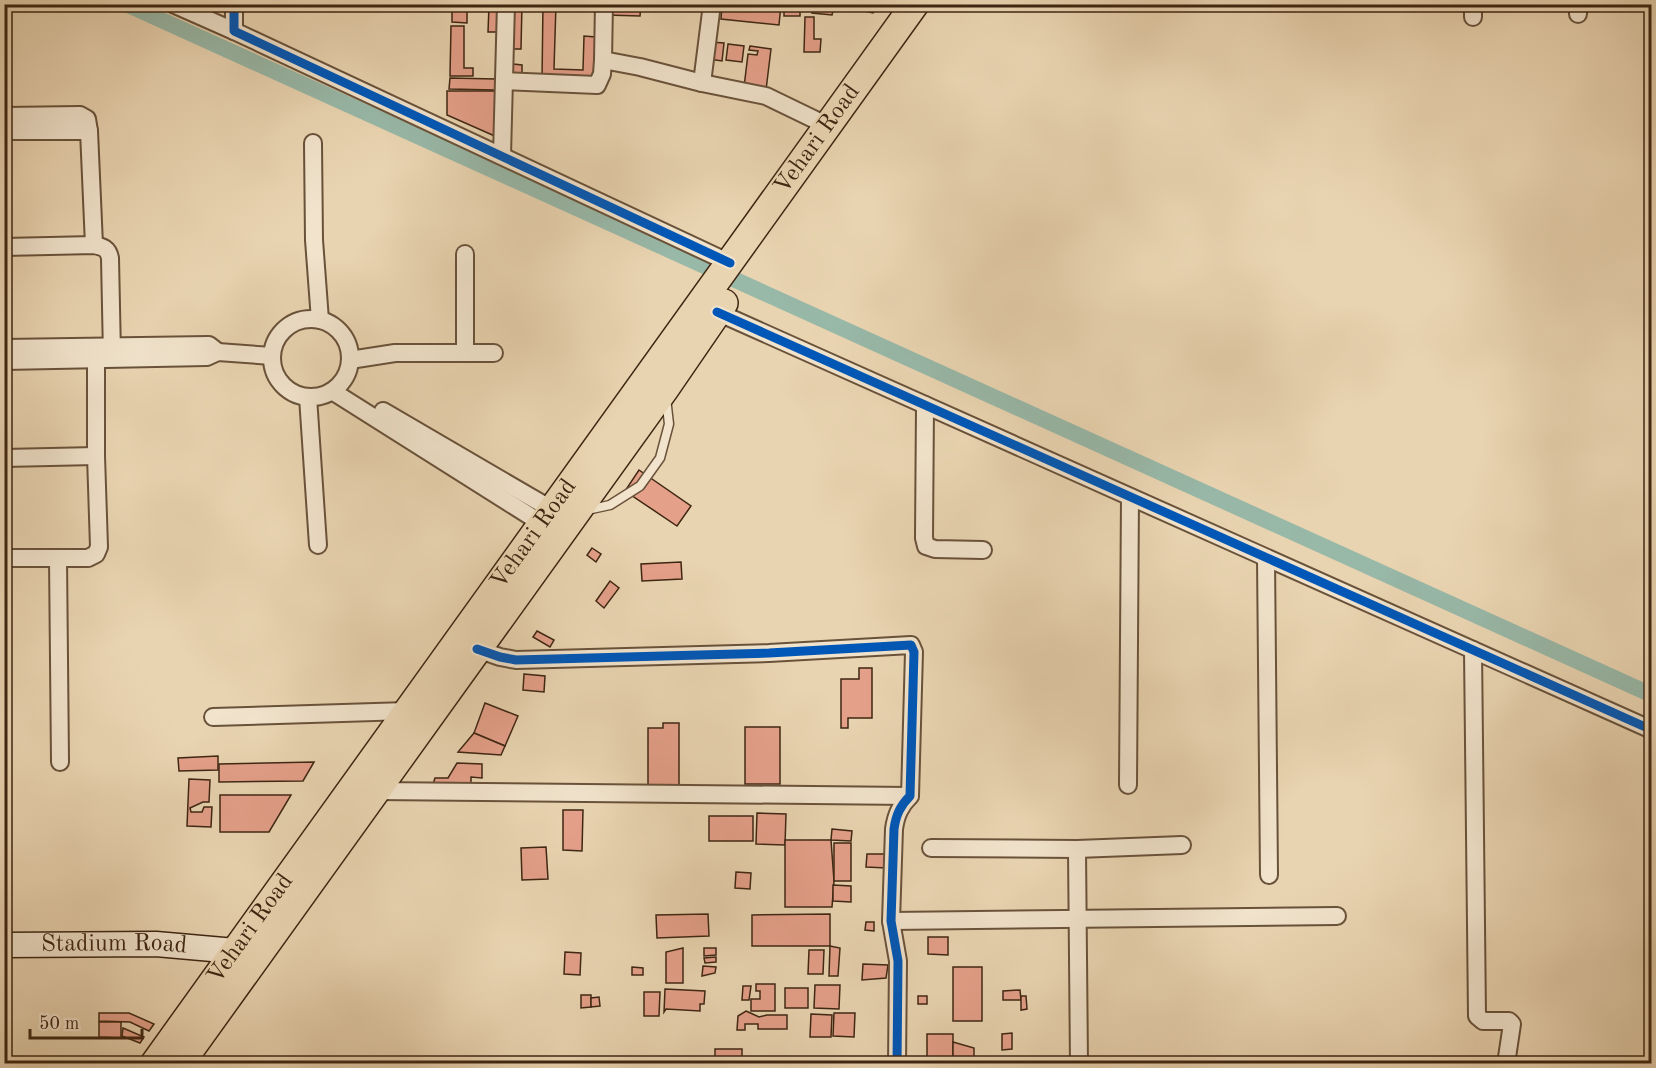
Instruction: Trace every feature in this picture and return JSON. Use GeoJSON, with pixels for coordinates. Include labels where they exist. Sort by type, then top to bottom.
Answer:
{"type":"FeatureCollection","features":[{"type":"Feature","properties":{"kind":"main road","name":"Vehari Road"},"geometry":{"type":"LineString","coordinates":[[660,378],[730,264],[915,4]]}},
{"type":"Feature","properties":{"kind":"main road","name":"Vehari Road"},"geometry":{"type":"LineString","coordinates":[[180,1064],[245,955],[407,711],[660,378],[718,311],[936,4]]}},
{"type":"Feature","properties":{"kind":"main road","name":"Vehari Road"},"geometry":{"type":"LineString","coordinates":[[154,1064],[245,955],[375,791],[477,649],[559,513]]}},
{"type":"Feature","properties":{"kind":"main road","name":"Stadium Road"},"geometry":{"type":"LineString","coordinates":[[4,945],[156,944],[245,955]]}},
{"type":"Feature","properties":{"kind":"street"},"geometry":{"type":"LineString","coordinates":[[172,4],[730,264]]}},
{"type":"Feature","properties":{"kind":"street"},"geometry":{"type":"LineString","coordinates":[[234,4],[234,31]]}},
{"type":"Feature","properties":{"kind":"street"},"geometry":{"type":"LineString","coordinates":[[502,156],[506,4]]}},
{"type":"Feature","properties":{"kind":"street"},"geometry":{"type":"LineString","coordinates":[[504,81],[597,85],[602,75],[603,4]]}},
{"type":"Feature","properties":{"kind":"street"},"geometry":{"type":"LineString","coordinates":[[702,83],[712,4]]}},
{"type":"Feature","properties":{"kind":"street"},"geometry":{"type":"LineString","coordinates":[[603,60],[766,96],[828,126]]}},
{"type":"Feature","properties":{"kind":"street"},"geometry":{"type":"LineString","coordinates":[[4,116],[80,115],[87,119],[94,245]]}},
{"type":"Feature","properties":{"kind":"street"},"geometry":{"type":"LineString","coordinates":[[4,131],[89,131]]}},
{"type":"Feature","properties":{"kind":"street"},"geometry":{"type":"LineString","coordinates":[[313,143],[314,240],[320,320]]}},
{"type":"Feature","properties":{"kind":"street"},"geometry":{"type":"LineString","coordinates":[[4,247],[94,245],[104,247],[110,258],[106,355],[96,456],[99,547],[96,554],[88,558],[4,558]]}},
{"type":"Feature","properties":{"kind":"street"},"geometry":{"type":"LineString","coordinates":[[465,254],[465,353]]}},
{"type":"Feature","properties":{"kind":"street"},"geometry":{"type":"LineString","coordinates":[[718,311],[1652,730]]}},
{"type":"Feature","properties":{"kind":"street"},"geometry":{"type":"LineString","coordinates":[[306,319],[320,320],[332,325],[342,334],[348,346],[350,360],[347,372],[335,388],[321,396],[308,397],[296,395],[278,379],[273,368],[272,356],[275,342],[282,331],[293,323],[306,319]]}},
{"type":"Feature","properties":{"kind":"street"},"geometry":{"type":"LineString","coordinates":[[4,348],[106,355],[207,357],[218,352],[272,356]]}},
{"type":"Feature","properties":{"kind":"street"},"geometry":{"type":"LineString","coordinates":[[350,360],[395,353],[494,353]]}},
{"type":"Feature","properties":{"kind":"street"},"geometry":{"type":"LineString","coordinates":[[4,361],[106,355]]}},
{"type":"Feature","properties":{"kind":"street"},"geometry":{"type":"LineString","coordinates":[[335,388],[559,513]]}},
{"type":"Feature","properties":{"kind":"street"},"geometry":{"type":"LineString","coordinates":[[308,397],[318,545]]}},
{"type":"Feature","properties":{"kind":"street"},"geometry":{"type":"LineString","coordinates":[[925,405],[924,538],[926,546],[935,549],[983,550]]}},
{"type":"Feature","properties":{"kind":"street"},"geometry":{"type":"LineString","coordinates":[[4,458],[96,456]]}},
{"type":"Feature","properties":{"kind":"street"},"geometry":{"type":"LineString","coordinates":[[1128,784],[1130,497]]}},
{"type":"Feature","properties":{"kind":"street"},"geometry":{"type":"LineString","coordinates":[[58,558],[60,762]]}},
{"type":"Feature","properties":{"kind":"street"},"geometry":{"type":"LineString","coordinates":[[1266,558],[1269,875]]}},
{"type":"Feature","properties":{"kind":"street"},"geometry":{"type":"LineString","coordinates":[[477,649],[516,660],[769,653],[911,645],[914,651],[910,796],[896,815],[894,829],[891,921],[898,961],[897,1064]]}},
{"type":"Feature","properties":{"kind":"street"},"geometry":{"type":"LineString","coordinates":[[1473,650],[1477,1016],[1483,1022],[1512,1024],[1506,1064]]}},
{"type":"Feature","properties":{"kind":"street"},"geometry":{"type":"LineString","coordinates":[[213,717],[407,711]]}},
{"type":"Feature","properties":{"kind":"street"},"geometry":{"type":"LineString","coordinates":[[375,791],[910,796]]}},
{"type":"Feature","properties":{"kind":"street"},"geometry":{"type":"LineString","coordinates":[[931,848],[1077,849],[1182,845]]}},
{"type":"Feature","properties":{"kind":"street"},"geometry":{"type":"LineString","coordinates":[[1077,849],[1079,1064]]}},
{"type":"Feature","properties":{"kind":"street"},"geometry":{"type":"LineString","coordinates":[[891,921],[1337,916]]}},
{"type":"Feature","properties":{"kind":"lane"},"geometry":{"type":"LineString","coordinates":[[559,513],[610,505],[640,486],[660,458],[669,424],[660,378]]}},
{"type":"Feature","properties":{"kind":"building"},"geometry":{"type":"Polygon","coordinates":[[[452,4],[467,5],[467,23],[452,22],[452,4]]]}},
{"type":"Feature","properties":{"kind":"building"},"geometry":{"type":"Polygon","coordinates":[[[512,4],[522,4],[521,49],[512,49],[512,4]]]}},
{"type":"Feature","properties":{"kind":"building"},"geometry":{"type":"Polygon","coordinates":[[[543,4],[556,4],[554,69],[583,70],[584,36],[596,37],[595,81],[542,80],[543,4]]]}},
{"type":"Feature","properties":{"kind":"building"},"geometry":{"type":"Polygon","coordinates":[[[607,4],[641,4],[640,16],[606,15],[607,4]]]}},
{"type":"Feature","properties":{"kind":"building"},"geometry":{"type":"Polygon","coordinates":[[[722,4],[760,7],[761,4],[781,4],[779,25],[721,19],[722,4]]]}},
{"type":"Feature","properties":{"kind":"building"},"geometry":{"type":"Polygon","coordinates":[[[784,4],[800,4],[800,16],[784,16],[784,4]]]}},
{"type":"Feature","properties":{"kind":"building"},"geometry":{"type":"Polygon","coordinates":[[[813,4],[834,7],[832,15],[812,13],[813,4]]]}},
{"type":"Feature","properties":{"kind":"building"},"geometry":{"type":"Polygon","coordinates":[[[846,4],[879,4],[873,13],[846,7],[846,4]]]}},
{"type":"Feature","properties":{"kind":"building"},"geometry":{"type":"Polygon","coordinates":[[[489,6],[498,6],[498,32],[488,32],[489,6]]]}},
{"type":"Feature","properties":{"kind":"building"},"geometry":{"type":"Polygon","coordinates":[[[805,17],[814,17],[814,39],[821,39],[820,52],[804,52],[805,17]]]}},
{"type":"Feature","properties":{"kind":"building"},"geometry":{"type":"Polygon","coordinates":[[[451,26],[464,26],[464,68],[473,68],[473,76],[450,76],[451,26]]]}},
{"type":"Feature","properties":{"kind":"building"},"geometry":{"type":"Polygon","coordinates":[[[710,42],[724,43],[722,61],[709,59],[710,42]]]}},
{"type":"Feature","properties":{"kind":"building"},"geometry":{"type":"Polygon","coordinates":[[[728,44],[744,46],[742,62],[726,60],[728,44]]]}},
{"type":"Feature","properties":{"kind":"building"},"geometry":{"type":"Polygon","coordinates":[[[750,46],[771,49],[766,90],[744,87],[748,54],[757,55],[758,51],[749,50],[750,46]]]}},
{"type":"Feature","properties":{"kind":"building"},"geometry":{"type":"Polygon","coordinates":[[[513,64],[522,65],[522,78],[512,78],[513,64]]]}},
{"type":"Feature","properties":{"kind":"building"},"geometry":{"type":"Polygon","coordinates":[[[450,78],[495,79],[495,90],[449,89],[450,78]]]}},
{"type":"Feature","properties":{"kind":"building"},"geometry":{"type":"Polygon","coordinates":[[[447,91],[497,91],[497,137],[447,115],[447,91]]]}},
{"type":"Feature","properties":{"kind":"building"},"geometry":{"type":"Polygon","coordinates":[[[639,470],[691,506],[677,526],[625,491],[639,470]]]}},
{"type":"Feature","properties":{"kind":"building"},"geometry":{"type":"Polygon","coordinates":[[[592,548],[601,554],[596,562],[587,555],[592,548]]]}},
{"type":"Feature","properties":{"kind":"building"},"geometry":{"type":"Polygon","coordinates":[[[681,562],[682,579],[642,581],[641,564],[681,562]]]}},
{"type":"Feature","properties":{"kind":"building"},"geometry":{"type":"Polygon","coordinates":[[[610,581],[619,588],[604,608],[596,601],[610,581]]]}},
{"type":"Feature","properties":{"kind":"building"},"geometry":{"type":"Polygon","coordinates":[[[537,631],[554,640],[550,647],[533,637],[537,631]]]}},
{"type":"Feature","properties":{"kind":"building"},"geometry":{"type":"Polygon","coordinates":[[[859,668],[872,668],[872,718],[848,718],[848,728],[841,728],[841,679],[859,679],[859,668]]]}},
{"type":"Feature","properties":{"kind":"building"},"geometry":{"type":"Polygon","coordinates":[[[524,674],[545,676],[544,692],[523,690],[524,674]]]}},
{"type":"Feature","properties":{"kind":"building"},"geometry":{"type":"Polygon","coordinates":[[[485,703],[518,716],[505,746],[474,733],[485,703]]]}},
{"type":"Feature","properties":{"kind":"building"},"geometry":{"type":"Polygon","coordinates":[[[663,723],[679,723],[679,786],[648,786],[648,728],[663,728],[663,723]]]}},
{"type":"Feature","properties":{"kind":"building"},"geometry":{"type":"Polygon","coordinates":[[[745,727],[780,727],[780,784],[745,784],[745,727]]]}},
{"type":"Feature","properties":{"kind":"building"},"geometry":{"type":"Polygon","coordinates":[[[474,733],[505,746],[501,755],[458,752],[474,733]]]}},
{"type":"Feature","properties":{"kind":"building"},"geometry":{"type":"Polygon","coordinates":[[[218,756],[218,770],[179,771],[178,758],[218,756]]]}},
{"type":"Feature","properties":{"kind":"building"},"geometry":{"type":"Polygon","coordinates":[[[314,762],[303,781],[219,782],[219,764],[314,762]]]}},
{"type":"Feature","properties":{"kind":"building"},"geometry":{"type":"Polygon","coordinates":[[[457,763],[482,764],[482,778],[471,777],[471,788],[432,787],[435,778],[448,778],[457,763]]]}},
{"type":"Feature","properties":{"kind":"building"},"geometry":{"type":"Polygon","coordinates":[[[189,779],[210,780],[209,802],[203,802],[190,808],[191,812],[202,812],[204,807],[212,807],[211,827],[187,826],[189,779]]]}},
{"type":"Feature","properties":{"kind":"building"},"geometry":{"type":"Polygon","coordinates":[[[220,795],[291,795],[269,832],[220,832],[220,795]]]}},
{"type":"Feature","properties":{"kind":"building"},"geometry":{"type":"Polygon","coordinates":[[[563,810],[583,810],[582,851],[563,850],[563,810]]]}},
{"type":"Feature","properties":{"kind":"building"},"geometry":{"type":"Polygon","coordinates":[[[757,813],[786,814],[785,845],[756,844],[757,813]]]}},
{"type":"Feature","properties":{"kind":"building"},"geometry":{"type":"Polygon","coordinates":[[[709,816],[753,816],[753,841],[709,841],[709,816]]]}},
{"type":"Feature","properties":{"kind":"building"},"geometry":{"type":"Polygon","coordinates":[[[832,829],[852,831],[851,841],[831,840],[832,829]]]}},
{"type":"Feature","properties":{"kind":"building"},"geometry":{"type":"Polygon","coordinates":[[[785,840],[831,840],[834,881],[832,907],[785,907],[785,840]]]}},
{"type":"Feature","properties":{"kind":"building"},"geometry":{"type":"Polygon","coordinates":[[[834,843],[851,843],[851,881],[834,881],[834,843]]]}},
{"type":"Feature","properties":{"kind":"building"},"geometry":{"type":"Polygon","coordinates":[[[546,847],[548,879],[522,880],[521,848],[546,847]]]}},
{"type":"Feature","properties":{"kind":"building"},"geometry":{"type":"Polygon","coordinates":[[[867,854],[887,854],[887,868],[866,867],[867,854]]]}},
{"type":"Feature","properties":{"kind":"building"},"geometry":{"type":"Polygon","coordinates":[[[736,872],[751,873],[750,889],[735,888],[736,872]]]}},
{"type":"Feature","properties":{"kind":"building"},"geometry":{"type":"Polygon","coordinates":[[[833,885],[851,886],[851,902],[833,901],[833,885]]]}},
{"type":"Feature","properties":{"kind":"building"},"geometry":{"type":"Polygon","coordinates":[[[708,914],[709,936],[657,938],[656,915],[708,914]]]}},
{"type":"Feature","properties":{"kind":"building"},"geometry":{"type":"Polygon","coordinates":[[[830,914],[830,946],[752,946],[752,915],[830,914]]]}},
{"type":"Feature","properties":{"kind":"building"},"geometry":{"type":"Polygon","coordinates":[[[866,922],[874,922],[874,931],[865,930],[866,922]]]}},
{"type":"Feature","properties":{"kind":"building"},"geometry":{"type":"Polygon","coordinates":[[[928,937],[948,937],[948,955],[928,954],[928,937]]]}},
{"type":"Feature","properties":{"kind":"building"},"geometry":{"type":"Polygon","coordinates":[[[830,946],[840,948],[838,976],[829,976],[830,946]]]}},
{"type":"Feature","properties":{"kind":"building"},"geometry":{"type":"Polygon","coordinates":[[[683,948],[683,983],[666,983],[666,952],[683,948]]]}},
{"type":"Feature","properties":{"kind":"building"},"geometry":{"type":"Polygon","coordinates":[[[704,948],[716,948],[716,955],[704,956],[704,948]]]}},
{"type":"Feature","properties":{"kind":"building"},"geometry":{"type":"Polygon","coordinates":[[[809,950],[824,950],[823,974],[808,974],[809,950]]]}},
{"type":"Feature","properties":{"kind":"building"},"geometry":{"type":"Polygon","coordinates":[[[565,952],[581,953],[580,975],[564,974],[565,952]]]}},
{"type":"Feature","properties":{"kind":"building"},"geometry":{"type":"Polygon","coordinates":[[[716,957],[716,962],[705,963],[704,958],[716,957]]]}},
{"type":"Feature","properties":{"kind":"building"},"geometry":{"type":"Polygon","coordinates":[[[863,964],[888,965],[886,978],[862,980],[863,964]]]}},
{"type":"Feature","properties":{"kind":"building"},"geometry":{"type":"Polygon","coordinates":[[[703,966],[716,967],[715,973],[702,976],[703,966]]]}},
{"type":"Feature","properties":{"kind":"building"},"geometry":{"type":"Polygon","coordinates":[[[632,967],[643,968],[643,975],[632,975],[632,967]]]}},
{"type":"Feature","properties":{"kind":"building"},"geometry":{"type":"Polygon","coordinates":[[[953,967],[982,967],[982,1021],[953,1021],[953,967]]]}},
{"type":"Feature","properties":{"kind":"building"},"geometry":{"type":"Polygon","coordinates":[[[756,984],[775,984],[775,1011],[751,1011],[751,999],[760,999],[760,991],[756,991],[756,984]]]}},
{"type":"Feature","properties":{"kind":"building"},"geometry":{"type":"Polygon","coordinates":[[[815,985],[840,985],[839,1009],[814,1008],[815,985]]]}},
{"type":"Feature","properties":{"kind":"building"},"geometry":{"type":"Polygon","coordinates":[[[743,986],[751,986],[749,1000],[742,1000],[743,986]]]}},
{"type":"Feature","properties":{"kind":"building"},"geometry":{"type":"Polygon","coordinates":[[[785,988],[808,988],[808,1008],[785,1008],[785,988]]]}},
{"type":"Feature","properties":{"kind":"building"},"geometry":{"type":"Polygon","coordinates":[[[665,989],[705,991],[704,1004],[700,1004],[700,1011],[666,1009],[664,1012],[665,989]]]}},
{"type":"Feature","properties":{"kind":"building"},"geometry":{"type":"Polygon","coordinates":[[[1020,990],[1021,1000],[1003,1000],[1003,991],[1020,990]]]}},
{"type":"Feature","properties":{"kind":"building"},"geometry":{"type":"Polygon","coordinates":[[[644,992],[660,992],[659,1016],[644,1016],[644,992]]]}},
{"type":"Feature","properties":{"kind":"building"},"geometry":{"type":"Polygon","coordinates":[[[581,995],[591,995],[591,1007],[581,1008],[581,995]]]}},
{"type":"Feature","properties":{"kind":"building"},"geometry":{"type":"Polygon","coordinates":[[[918,996],[927,996],[927,1004],[918,1004],[918,996]]]}},
{"type":"Feature","properties":{"kind":"building"},"geometry":{"type":"Polygon","coordinates":[[[1021,996],[1026,996],[1027,1009],[1021,1010],[1021,996]]]}},
{"type":"Feature","properties":{"kind":"building"},"geometry":{"type":"Polygon","coordinates":[[[599,997],[600,1006],[591,1007],[591,998],[599,997]]]}},
{"type":"Feature","properties":{"kind":"building"},"geometry":{"type":"Polygon","coordinates":[[[746,1011],[759,1017],[787,1015],[787,1029],[758,1029],[758,1024],[745,1024],[745,1030],[737,1030],[738,1016],[746,1011]]]}},
{"type":"Feature","properties":{"kind":"building"},"geometry":{"type":"Polygon","coordinates":[[[99,1013],[129,1013],[154,1024],[149,1031],[130,1022],[99,1021],[99,1013]]]}},
{"type":"Feature","properties":{"kind":"building"},"geometry":{"type":"Polygon","coordinates":[[[834,1013],[855,1013],[854,1037],[833,1036],[834,1013]]]}},
{"type":"Feature","properties":{"kind":"building"},"geometry":{"type":"Polygon","coordinates":[[[811,1014],[832,1015],[831,1037],[810,1037],[811,1014]]]}},
{"type":"Feature","properties":{"kind":"building"},"geometry":{"type":"Polygon","coordinates":[[[99,1022],[121,1022],[121,1038],[99,1037],[99,1022]]]}},
{"type":"Feature","properties":{"kind":"building"},"geometry":{"type":"Polygon","coordinates":[[[123,1028],[144,1037],[140,1043],[122,1036],[123,1028]]]}},
{"type":"Feature","properties":{"kind":"building"},"geometry":{"type":"Polygon","coordinates":[[[1012,1033],[1012,1049],[1002,1050],[1002,1034],[1012,1033]]]}},
{"type":"Feature","properties":{"kind":"building"},"geometry":{"type":"Polygon","coordinates":[[[927,1034],[953,1034],[953,1064],[927,1064],[927,1034]]]}},
{"type":"Feature","properties":{"kind":"building"},"geometry":{"type":"Polygon","coordinates":[[[953,1042],[974,1048],[974,1064],[953,1064],[953,1042]]]}},
{"type":"Feature","properties":{"kind":"building"},"geometry":{"type":"Polygon","coordinates":[[[715,1049],[742,1049],[742,1058],[722,1058],[722,1063],[715,1063],[715,1049]]]}},
{"type":"Feature","properties":{"kind":"waterway"},"geometry":{"type":"LineString","coordinates":[[126,4],[1652,695]]}},
{"type":"Feature","properties":{"kind":"cycle path"},"geometry":{"type":"LineString","coordinates":[[234,4],[234,31],[730,263]]}},
{"type":"Feature","properties":{"kind":"cycle path"},"geometry":{"type":"LineString","coordinates":[[717,312],[1652,730]]}},
{"type":"Feature","properties":{"kind":"cycle path"},"geometry":{"type":"LineString","coordinates":[[477,649],[516,660],[769,653],[911,645],[914,652],[910,796],[899,811],[894,829],[891,921],[898,961],[897,1064]]}}]}
